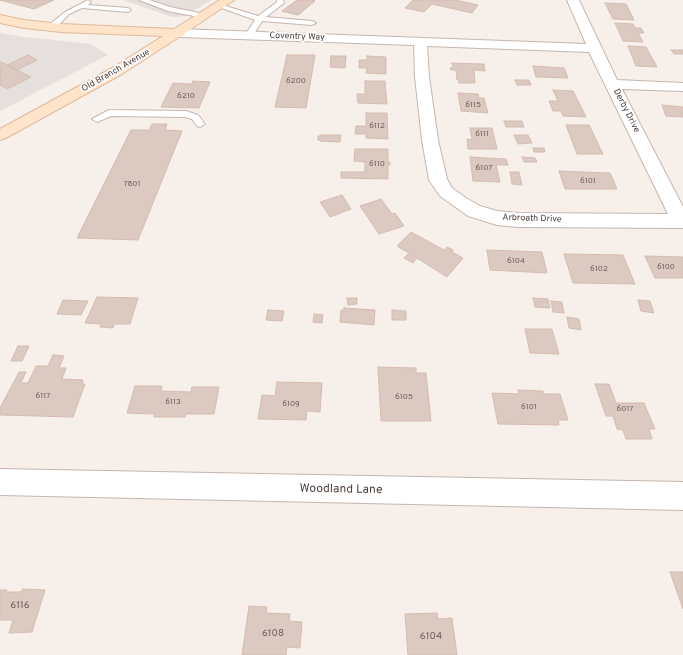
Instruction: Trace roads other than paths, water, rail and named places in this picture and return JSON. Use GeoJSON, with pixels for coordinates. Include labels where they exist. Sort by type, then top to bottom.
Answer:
{"type":"FeatureCollection","features":[{"type":"Feature","properties":{"kind":"main road","name":"Old Branch Avenue"},"geometry":{"type":"LineString","coordinates":[[0,135],[117,71],[224,3]]}},
{"type":"Feature","properties":{"kind":"main road","name":"Coventry Way"},"geometry":{"type":"LineString","coordinates":[[0,19],[24,24],[52,27],[179,32]]}},
{"type":"Feature","properties":{"kind":"main road"},"geometry":{"type":"LineString","coordinates":[[101,30],[120,37],[129,46],[126,61],[117,71]]}},
{"type":"Feature","properties":{"kind":"street","name":"Derby Drive"},"geometry":{"type":"LineString","coordinates":[[574,0],[594,48],[682,221]]}},
{"type":"Feature","properties":{"kind":"street","name":"Coventry Way"},"geometry":{"type":"LineString","coordinates":[[179,32],[594,48]]}},
{"type":"Feature","properties":{"kind":"street","name":"Arbroath Drive"},"geometry":{"type":"LineString","coordinates":[[420,41],[422,77],[430,140],[438,180],[446,192],[460,202],[474,211],[497,218],[518,220],[682,221]]}},
{"type":"Feature","properties":{"kind":"street"},"geometry":{"type":"LineString","coordinates":[[612,84],[683,87]]}},
{"type":"Feature","properties":{"kind":"street","name":"Woodland Lane"},"geometry":{"type":"LineString","coordinates":[[0,482],[683,496]]}},
{"type":"Feature","properties":{"kind":"lane"},"geometry":{"type":"LineString","coordinates":[[142,0],[168,9],[204,16]]}},
{"type":"Feature","properties":{"kind":"lane"},"geometry":{"type":"LineString","coordinates":[[249,35],[258,23],[259,19],[281,3],[280,0]]}},
{"type":"Feature","properties":{"kind":"lane"},"geometry":{"type":"LineString","coordinates":[[52,27],[67,13],[90,2]]}},
{"type":"Feature","properties":{"kind":"lane"},"geometry":{"type":"LineString","coordinates":[[224,3],[259,19],[312,23]]}},
{"type":"Feature","properties":{"kind":"lane"},"geometry":{"type":"LineString","coordinates":[[81,6],[128,10]]}},
{"type":"Feature","properties":{"kind":"lane"},"geometry":{"type":"LineString","coordinates":[[97,119],[109,113],[186,114],[195,117],[200,124]]}}]}
